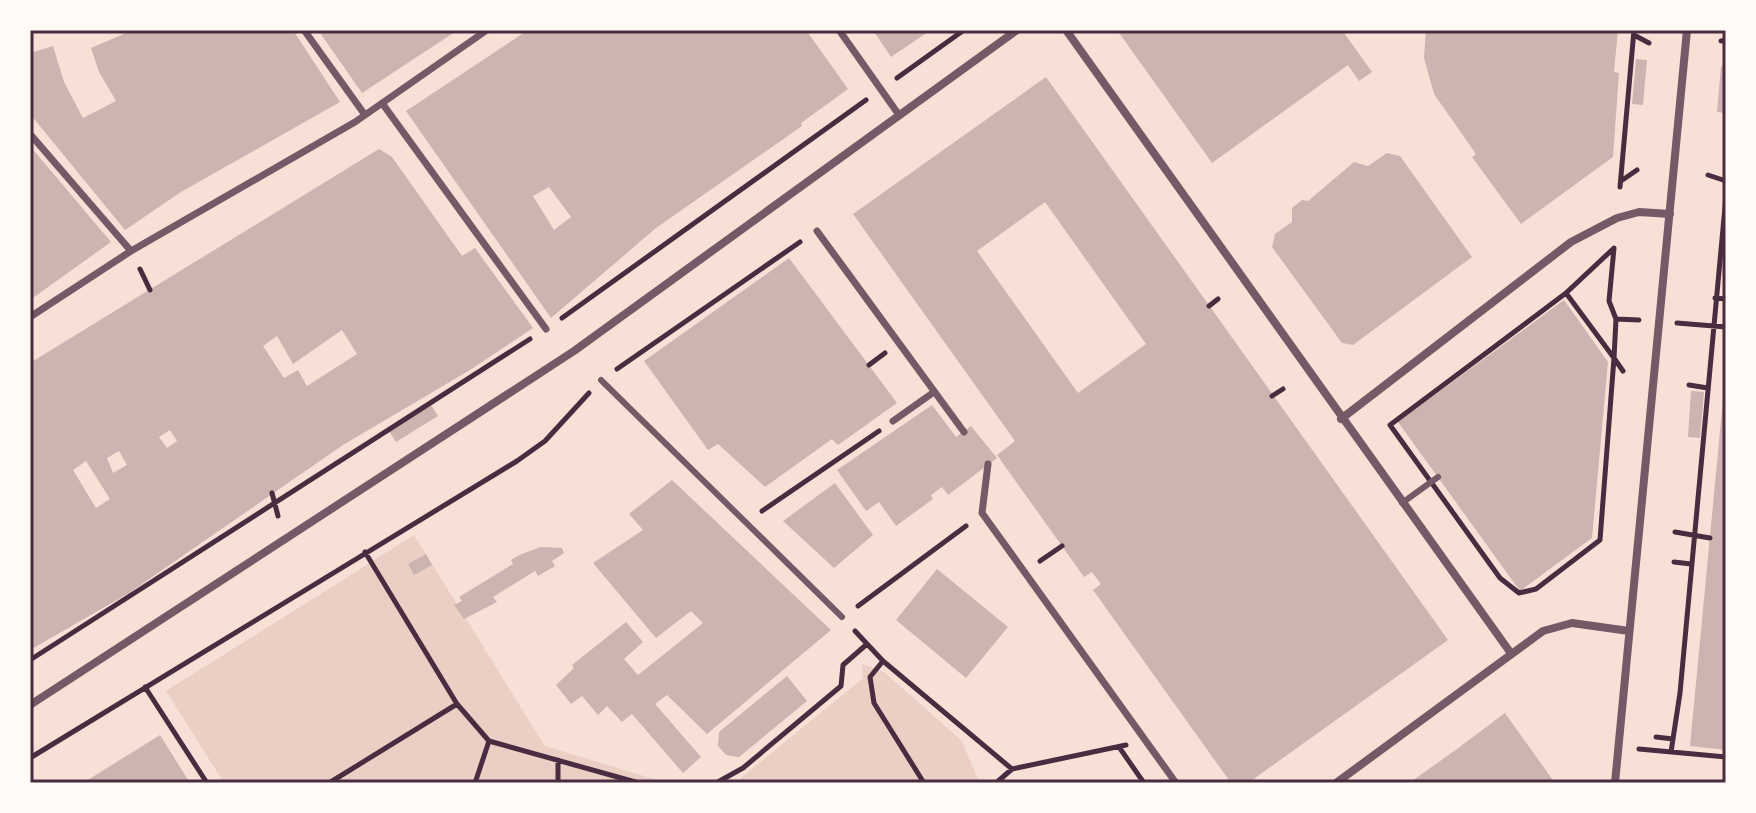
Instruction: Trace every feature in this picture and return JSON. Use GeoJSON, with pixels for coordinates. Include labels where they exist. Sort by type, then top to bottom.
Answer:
{"type":"FeatureCollection","features":[{"type":"Feature","properties":{"kind":"street"},"geometry":{"type":"LineString","coordinates":[[304,30],[365,115]]}},
{"type":"Feature","properties":{"kind":"street"},"geometry":{"type":"LineString","coordinates":[[30,317],[131,251],[365,115],[487,30]]}},
{"type":"Feature","properties":{"kind":"street"},"geometry":{"type":"LineString","coordinates":[[839,30],[899,115]]}},
{"type":"Feature","properties":{"kind":"street"},"geometry":{"type":"LineString","coordinates":[[30,705],[574,351],[1017,30]]}},
{"type":"Feature","properties":{"kind":"street"},"geometry":{"type":"LineString","coordinates":[[1066,30],[1510,652]]}},
{"type":"Feature","properties":{"kind":"street"},"geometry":{"type":"LineString","coordinates":[[1615,783],[1687,30]]}},
{"type":"Feature","properties":{"kind":"street"},"geometry":{"type":"LineString","coordinates":[[382,103],[546,329]]}},
{"type":"Feature","properties":{"kind":"street"},"geometry":{"type":"LineString","coordinates":[[30,134],[131,251]]}},
{"type":"Feature","properties":{"kind":"street"},"geometry":{"type":"LineString","coordinates":[[1341,419],[1571,242],[1617,218],[1639,212],[1670,214]]}},
{"type":"Feature","properties":{"kind":"street"},"geometry":{"type":"LineString","coordinates":[[817,231],[964,432]]}},
{"type":"Feature","properties":{"kind":"street"},"geometry":{"type":"LineString","coordinates":[[893,421],[934,392]]}},
{"type":"Feature","properties":{"kind":"street"},"geometry":{"type":"LineString","coordinates":[[988,464],[982,513],[1176,783]]}},
{"type":"Feature","properties":{"kind":"street"},"geometry":{"type":"LineString","coordinates":[[1336,783],[1510,652],[1564,623],[1629,631]]}},
{"type":"Feature","properties":{"kind":"lane"},"geometry":{"type":"LineString","coordinates":[[601,380],[842,617]]}},
{"type":"Feature","properties":{"kind":"lane"},"geometry":{"type":"LineString","coordinates":[[1402,503],[1435,480]]}},
{"type":"Feature","properties":{"kind":"path"},"geometry":{"type":"LineString","coordinates":[[30,660],[546,329],[964,30]]}},
{"type":"Feature","properties":{"kind":"path"},"geometry":{"type":"LineString","coordinates":[[1634,32],[1649,43]]}},
{"type":"Feature","properties":{"kind":"path"},"geometry":{"type":"LineString","coordinates":[[1634,32],[1620,184],[1637,170]]}},
{"type":"Feature","properties":{"kind":"path"},"geometry":{"type":"LineString","coordinates":[[1708,175],[1726,181]]}},
{"type":"Feature","properties":{"kind":"path"},"geometry":{"type":"LineString","coordinates":[[1671,752],[1695,535],[1726,196]]}},
{"type":"Feature","properties":{"kind":"path"},"geometry":{"type":"LineString","coordinates":[[30,758],[545,441],[601,380],[817,231]]}},
{"type":"Feature","properties":{"kind":"path"},"geometry":{"type":"LineString","coordinates":[[1614,248],[1609,301],[1616,319],[1614,358],[1598,544],[1536,589],[1519,593],[1500,578],[1435,480],[1390,425],[1566,293],[1614,248]]}},
{"type":"Feature","properties":{"kind":"path"},"geometry":{"type":"LineString","coordinates":[[1566,293],[1623,371]]}},
{"type":"Feature","properties":{"kind":"path"},"geometry":{"type":"LineString","coordinates":[[1715,298],[1726,299]]}},
{"type":"Feature","properties":{"kind":"path"},"geometry":{"type":"LineString","coordinates":[[1209,306],[1218,299]]}},
{"type":"Feature","properties":{"kind":"path"},"geometry":{"type":"LineString","coordinates":[[1713,326],[1726,327]]}},
{"type":"Feature","properties":{"kind":"path"},"geometry":{"type":"LineString","coordinates":[[476,374],[487,376]]}},
{"type":"Feature","properties":{"kind":"path"},"geometry":{"type":"LineString","coordinates":[[1689,385],[1708,388]]}},
{"type":"Feature","properties":{"kind":"path"},"geometry":{"type":"LineString","coordinates":[[1272,396],[1283,389]]}},
{"type":"Feature","properties":{"kind":"path"},"geometry":{"type":"LineString","coordinates":[[746,522],[893,421]]}},
{"type":"Feature","properties":{"kind":"path"},"geometry":{"type":"LineString","coordinates":[[272,493],[277,501],[278,516]]}},
{"type":"Feature","properties":{"kind":"path"},"geometry":{"type":"LineString","coordinates":[[982,513],[842,617],[883,661],[1012,769]]}},
{"type":"Feature","properties":{"kind":"path"},"geometry":{"type":"LineString","coordinates":[[1602,521],[1609,516]]}},
{"type":"Feature","properties":{"kind":"path"},"geometry":{"type":"LineString","coordinates":[[1675,532],[1710,538]]}},
{"type":"Feature","properties":{"kind":"path"},"geometry":{"type":"LineString","coordinates":[[365,552],[457,704],[489,741],[639,783]]}},
{"type":"Feature","properties":{"kind":"path"},"geometry":{"type":"LineString","coordinates":[[1674,562],[1691,564]]}},
{"type":"Feature","properties":{"kind":"path"},"geometry":{"type":"LineString","coordinates":[[716,783],[743,768],[841,686],[843,665],[867,644]]}},
{"type":"Feature","properties":{"kind":"path"},"geometry":{"type":"LineString","coordinates":[[883,661],[870,677],[874,703],[924,783]]}},
{"type":"Feature","properties":{"kind":"path"},"geometry":{"type":"LineString","coordinates":[[145,687],[207,783]]}},
{"type":"Feature","properties":{"kind":"path"},"geometry":{"type":"LineString","coordinates":[[329,783],[457,704]]}},
{"type":"Feature","properties":{"kind":"path"},"geometry":{"type":"LineString","coordinates":[[1656,737],[1673,739]]}},
{"type":"Feature","properties":{"kind":"path"},"geometry":{"type":"LineString","coordinates":[[475,783],[489,741]]}},
{"type":"Feature","properties":{"kind":"path"},"geometry":{"type":"LineString","coordinates":[[996,783],[1012,769],[1145,741]]}},
{"type":"Feature","properties":{"kind":"path"},"geometry":{"type":"LineString","coordinates":[[1119,747],[1142,780]]}},
{"type":"Feature","properties":{"kind":"path"},"geometry":{"type":"LineString","coordinates":[[1619,747],[1726,757]]}},
{"type":"Feature","properties":{"kind":"path"},"geometry":{"type":"LineString","coordinates":[[558,760],[558,783]]}},
{"type":"Feature","properties":{"kind":"shaded area"},"geometry":{"type":"Polygon","coordinates":[[[414,535],[545,746],[667,783],[224,783],[166,691],[414,535]]]}},
{"type":"Feature","properties":{"kind":"shaded area"},"geometry":{"type":"Polygon","coordinates":[[[862,664],[884,672],[961,740],[980,783],[735,783],[863,678],[862,664]]]}},
{"type":"Feature","properties":{"kind":"building"},"geometry":{"type":"Polygon","coordinates":[[[133,30],[293,30],[340,102],[181,192],[125,230],[30,114],[30,53],[53,46],[64,82],[83,118],[116,101],[99,72],[91,48],[133,30]]]}},
{"type":"Feature","properties":{"kind":"building"},"geometry":{"type":"Polygon","coordinates":[[[318,30],[458,30],[362,93],[318,30]]]}},
{"type":"Feature","properties":{"kind":"building"},"geometry":{"type":"Polygon","coordinates":[[[528,30],[806,30],[848,89],[801,123],[802,126],[656,228],[551,318],[406,111],[528,30]],[[549,187],[533,196],[554,230],[571,217],[549,187]]]}},
{"type":"Feature","properties":{"kind":"building"},"geometry":{"type":"Polygon","coordinates":[[[873,30],[931,30],[891,57],[873,30]]]}},
{"type":"Feature","properties":{"kind":"building"},"geometry":{"type":"Polygon","coordinates":[[[1117,30],[1342,30],[1372,72],[1359,81],[1348,65],[1212,163],[1117,30]]]}},
{"type":"Feature","properties":{"kind":"building"},"geometry":{"type":"Polygon","coordinates":[[[1426,30],[1618,30],[1614,72],[1619,73],[1613,157],[1521,224],[1472,157],[1476,154],[1434,94],[1424,58],[1426,30]]]}},
{"type":"Feature","properties":{"kind":"building"},"geometry":{"type":"Polygon","coordinates":[[[1636,59],[1647,60],[1643,105],[1632,104],[1636,59]]]}},
{"type":"Feature","properties":{"kind":"building"},"geometry":{"type":"Polygon","coordinates":[[[1721,66],[1726,67],[1726,113],[1717,112],[1721,66]]]}},
{"type":"Feature","properties":{"kind":"building"},"geometry":{"type":"Polygon","coordinates":[[[1046,77],[1448,640],[1248,783],[1231,783],[1093,590],[1101,584],[1092,572],[1084,577],[997,455],[1015,441],[853,214],[1046,77]],[[1045,202],[977,251],[1078,393],[1146,344],[1045,202]]]}},
{"type":"Feature","properties":{"kind":"building"},"geometry":{"type":"Polygon","coordinates":[[[30,146],[111,242],[30,300],[30,146]]]}},
{"type":"Feature","properties":{"kind":"building"},"geometry":{"type":"Polygon","coordinates":[[[379,149],[392,157],[462,256],[475,248],[533,328],[470,370],[343,445],[129,593],[30,650],[30,363],[379,149]],[[342,330],[293,364],[277,336],[263,346],[284,378],[298,370],[307,386],[357,354],[342,330]],[[170,430],[159,437],[167,448],[177,441],[170,430]],[[119,451],[107,458],[113,473],[127,465],[119,451]],[[86,461],[73,470],[96,508],[110,499],[86,461]]]}},
{"type":"Feature","properties":{"kind":"building"},"geometry":{"type":"Polygon","coordinates":[[[1387,153],[1400,156],[1472,257],[1353,345],[1342,343],[1272,247],[1275,234],[1292,222],[1292,208],[1302,200],[1308,201],[1354,162],[1368,166],[1387,153]]]}},
{"type":"Feature","properties":{"kind":"building"},"geometry":{"type":"Polygon","coordinates":[[[789,258],[897,403],[838,445],[832,439],[765,487],[718,444],[708,450],[644,361],[789,258]]]}},
{"type":"Feature","properties":{"kind":"building"},"geometry":{"type":"Polygon","coordinates":[[[1564,300],[1608,362],[1592,538],[1520,591],[1398,422],[1564,300]]]}},
{"type":"Feature","properties":{"kind":"building"},"geometry":{"type":"Polygon","coordinates":[[[1726,389],[1726,750],[1690,746],[1726,389]]]}},
{"type":"Feature","properties":{"kind":"building"},"geometry":{"type":"Polygon","coordinates":[[[1691,391],[1704,392],[1700,438],[1688,437],[1691,391]]]}},
{"type":"Feature","properties":{"kind":"building"},"geometry":{"type":"Polygon","coordinates":[[[431,405],[438,416],[396,442],[389,431],[431,405]]]}},
{"type":"Feature","properties":{"kind":"building"},"geometry":{"type":"Polygon","coordinates":[[[932,405],[956,437],[971,426],[997,458],[948,495],[942,487],[931,495],[933,499],[896,526],[879,502],[866,511],[837,470],[932,405]]]}},
{"type":"Feature","properties":{"kind":"building"},"geometry":{"type":"Polygon","coordinates":[[[672,480],[831,630],[707,734],[667,695],[655,704],[701,757],[683,773],[632,714],[622,722],[607,706],[598,715],[582,696],[571,704],[556,685],[574,668],[572,665],[626,622],[643,642],[624,659],[638,675],[703,623],[691,611],[656,638],[593,563],[643,530],[629,514],[672,480]]]}},
{"type":"Feature","properties":{"kind":"building"},"geometry":{"type":"Polygon","coordinates":[[[835,483],[873,535],[834,568],[783,521],[835,483]]]}},
{"type":"Feature","properties":{"kind":"building"},"geometry":{"type":"Polygon","coordinates":[[[541,547],[562,548],[564,553],[552,561],[555,566],[538,576],[535,571],[493,597],[497,602],[464,619],[454,605],[462,601],[459,597],[513,564],[511,560],[519,555],[541,547]]]}},
{"type":"Feature","properties":{"kind":"building"},"geometry":{"type":"Polygon","coordinates":[[[426,554],[432,565],[414,575],[408,564],[426,554]]]}},
{"type":"Feature","properties":{"kind":"building"},"geometry":{"type":"Polygon","coordinates":[[[937,569],[1008,627],[966,678],[896,620],[937,569]]]}},
{"type":"Feature","properties":{"kind":"building"},"geometry":{"type":"Polygon","coordinates":[[[787,676],[807,701],[739,757],[726,755],[718,746],[719,732],[787,676]]]}},
{"type":"Feature","properties":{"kind":"building"},"geometry":{"type":"Polygon","coordinates":[[[1505,713],[1555,783],[1409,783],[1457,749],[1505,713]]]}},
{"type":"Feature","properties":{"kind":"building"},"geometry":{"type":"Polygon","coordinates":[[[160,735],[190,783],[83,783],[160,735]]]}}]}
